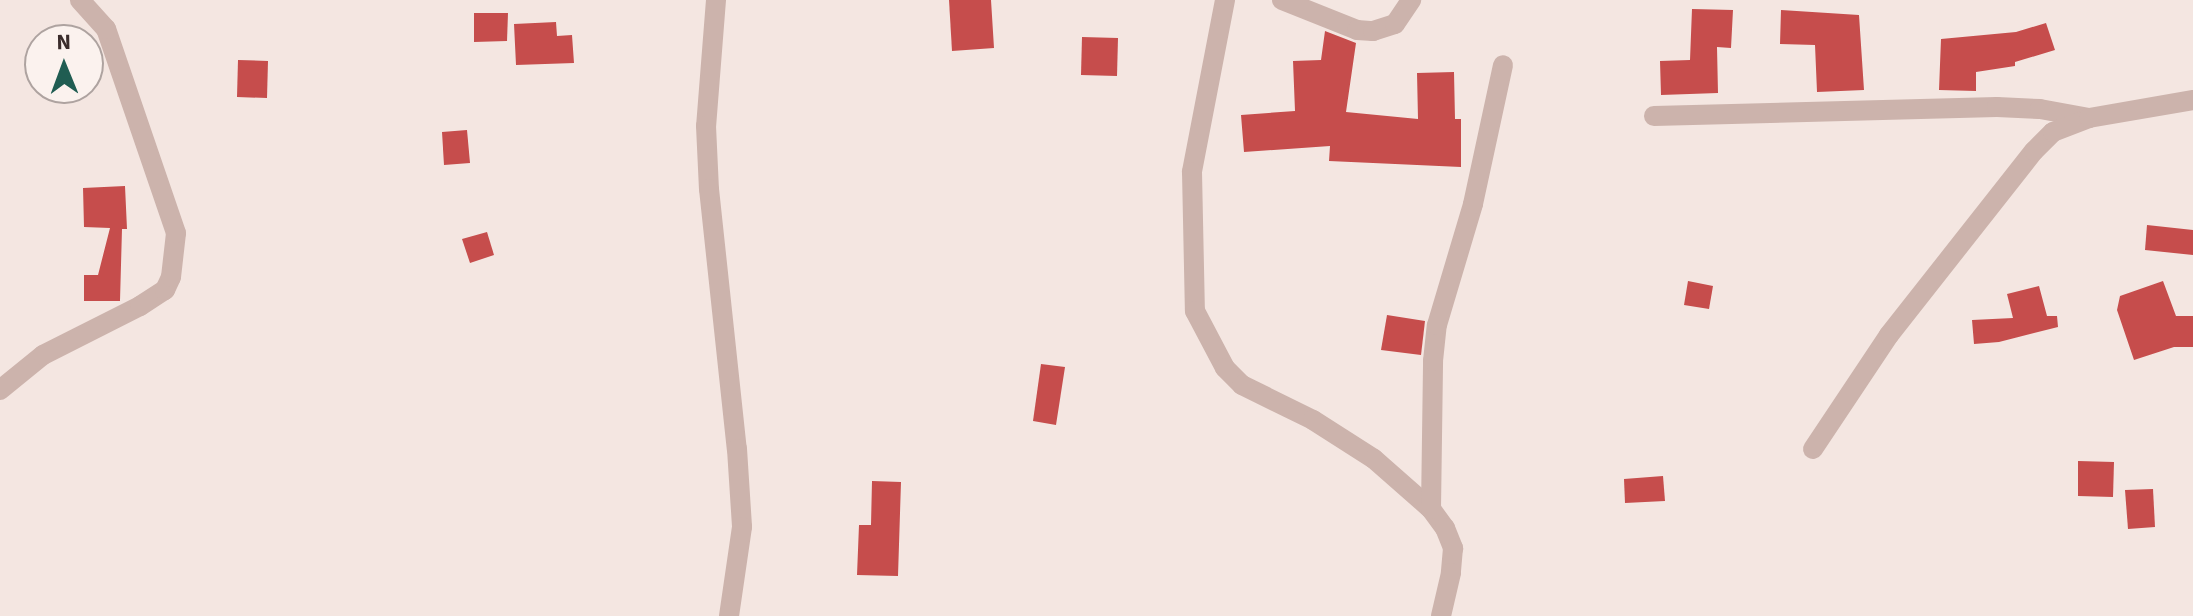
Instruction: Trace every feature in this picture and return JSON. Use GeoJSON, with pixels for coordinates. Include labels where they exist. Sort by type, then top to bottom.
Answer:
{"type":"FeatureCollection","features":[{"type":"Feature","properties":{"kind":"street"},"geometry":{"type":"LineString","coordinates":[[0,390],[43,355],[165,290],[171,277],[176,233],[106,29],[80,0]]}},
{"type":"Feature","properties":{"kind":"street"},"geometry":{"type":"LineString","coordinates":[[716,0],[706,126],[709,189],[737,449],[742,527],[729,616]]}},
{"type":"Feature","properties":{"kind":"street"},"geometry":{"type":"LineString","coordinates":[[1225,0],[1192,172],[1194,298],[1203,332],[1225,368],[1242,385],[1313,420],[1374,459],[1431,509],[1445,528],[1453,548],[1441,616]]}},
{"type":"Feature","properties":{"kind":"street"},"geometry":{"type":"LineString","coordinates":[[1282,0],[1357,30],[1373,31],[1395,24],[1411,0]]}},
{"type":"Feature","properties":{"kind":"street"},"geometry":{"type":"LineString","coordinates":[[1431,509],[1433,361],[1437,325],[1473,204],[1503,65]]}},
{"type":"Feature","properties":{"kind":"street"},"geometry":{"type":"LineString","coordinates":[[1813,449],[1889,335],[2034,151],[2053,132],[2089,118],[2193,100]]}},
{"type":"Feature","properties":{"kind":"street"},"geometry":{"type":"LineString","coordinates":[[1654,116],[1997,107],[2040,109],[2089,118]]}},
{"type":"Feature","properties":{"kind":"building"},"geometry":{"type":"Polygon","coordinates":[[[949,0],[991,0],[994,48],[952,51],[949,0]]]}},
{"type":"Feature","properties":{"kind":"building"},"geometry":{"type":"Polygon","coordinates":[[[1692,9],[1733,10],[1731,48],[1717,47],[1718,93],[1661,95],[1660,61],[1690,60],[1692,9]]]}},
{"type":"Feature","properties":{"kind":"building"},"geometry":{"type":"Polygon","coordinates":[[[1781,10],[1859,15],[1864,90],[1817,92],[1815,45],[1780,44],[1781,10]]]}},
{"type":"Feature","properties":{"kind":"building"},"geometry":{"type":"Polygon","coordinates":[[[474,13],[508,13],[507,41],[474,42],[474,13]]]}},
{"type":"Feature","properties":{"kind":"building"},"geometry":{"type":"Polygon","coordinates":[[[556,22],[557,36],[572,35],[574,63],[516,65],[514,24],[556,22]]]}},
{"type":"Feature","properties":{"kind":"building"},"geometry":{"type":"Polygon","coordinates":[[[2046,23],[2055,50],[2015,62],[2015,66],[1976,72],[1976,91],[1939,90],[1941,39],[2016,32],[2046,23]]]}},
{"type":"Feature","properties":{"kind":"building"},"geometry":{"type":"Polygon","coordinates":[[[1325,31],[1356,43],[1346,112],[1418,119],[1417,73],[1454,72],[1455,119],[1461,119],[1461,167],[1329,161],[1330,146],[1244,152],[1241,115],[1295,111],[1293,61],[1321,60],[1325,31]]]}},
{"type":"Feature","properties":{"kind":"building"},"geometry":{"type":"Polygon","coordinates":[[[1082,37],[1118,38],[1117,76],[1081,75],[1082,37]]]}},
{"type":"Feature","properties":{"kind":"building"},"geometry":{"type":"Polygon","coordinates":[[[238,60],[268,61],[267,98],[237,97],[238,60]]]}},
{"type":"Feature","properties":{"kind":"building"},"geometry":{"type":"Polygon","coordinates":[[[467,130],[470,163],[444,165],[442,132],[467,130]]]}},
{"type":"Feature","properties":{"kind":"building"},"geometry":{"type":"Polygon","coordinates":[[[125,186],[127,229],[122,229],[120,301],[84,301],[84,275],[98,275],[110,228],[84,227],[83,188],[125,186]]]}},
{"type":"Feature","properties":{"kind":"building"},"geometry":{"type":"Polygon","coordinates":[[[2147,225],[2193,230],[2193,255],[2145,250],[2147,225]]]}},
{"type":"Feature","properties":{"kind":"building"},"geometry":{"type":"Polygon","coordinates":[[[487,232],[494,255],[470,263],[462,239],[487,232]]]}},
{"type":"Feature","properties":{"kind":"building"},"geometry":{"type":"Polygon","coordinates":[[[1688,281],[1713,286],[1709,309],[1684,305],[1688,281]]]}},
{"type":"Feature","properties":{"kind":"building"},"geometry":{"type":"Polygon","coordinates":[[[2163,281],[2176,316],[2193,316],[2193,347],[2174,347],[2134,360],[2117,310],[2120,296],[2163,281]]]}},
{"type":"Feature","properties":{"kind":"building"},"geometry":{"type":"Polygon","coordinates":[[[2039,286],[2047,316],[2057,316],[2058,327],[1999,342],[1974,344],[1972,320],[2013,318],[2007,294],[2039,286]]]}},
{"type":"Feature","properties":{"kind":"building"},"geometry":{"type":"Polygon","coordinates":[[[1387,315],[1425,321],[1421,355],[1381,350],[1387,315]]]}},
{"type":"Feature","properties":{"kind":"building"},"geometry":{"type":"Polygon","coordinates":[[[1041,364],[1065,367],[1056,425],[1033,421],[1041,364]]]}},
{"type":"Feature","properties":{"kind":"building"},"geometry":{"type":"Polygon","coordinates":[[[2078,461],[2114,462],[2113,497],[2078,496],[2078,461]]]}},
{"type":"Feature","properties":{"kind":"building"},"geometry":{"type":"Polygon","coordinates":[[[1663,476],[1665,501],[1625,503],[1624,479],[1663,476]]]}},
{"type":"Feature","properties":{"kind":"building"},"geometry":{"type":"Polygon","coordinates":[[[872,481],[901,482],[898,576],[857,575],[859,525],[871,525],[872,481]]]}},
{"type":"Feature","properties":{"kind":"building"},"geometry":{"type":"Polygon","coordinates":[[[2153,489],[2155,527],[2128,529],[2125,490],[2153,489]]]}}]}
